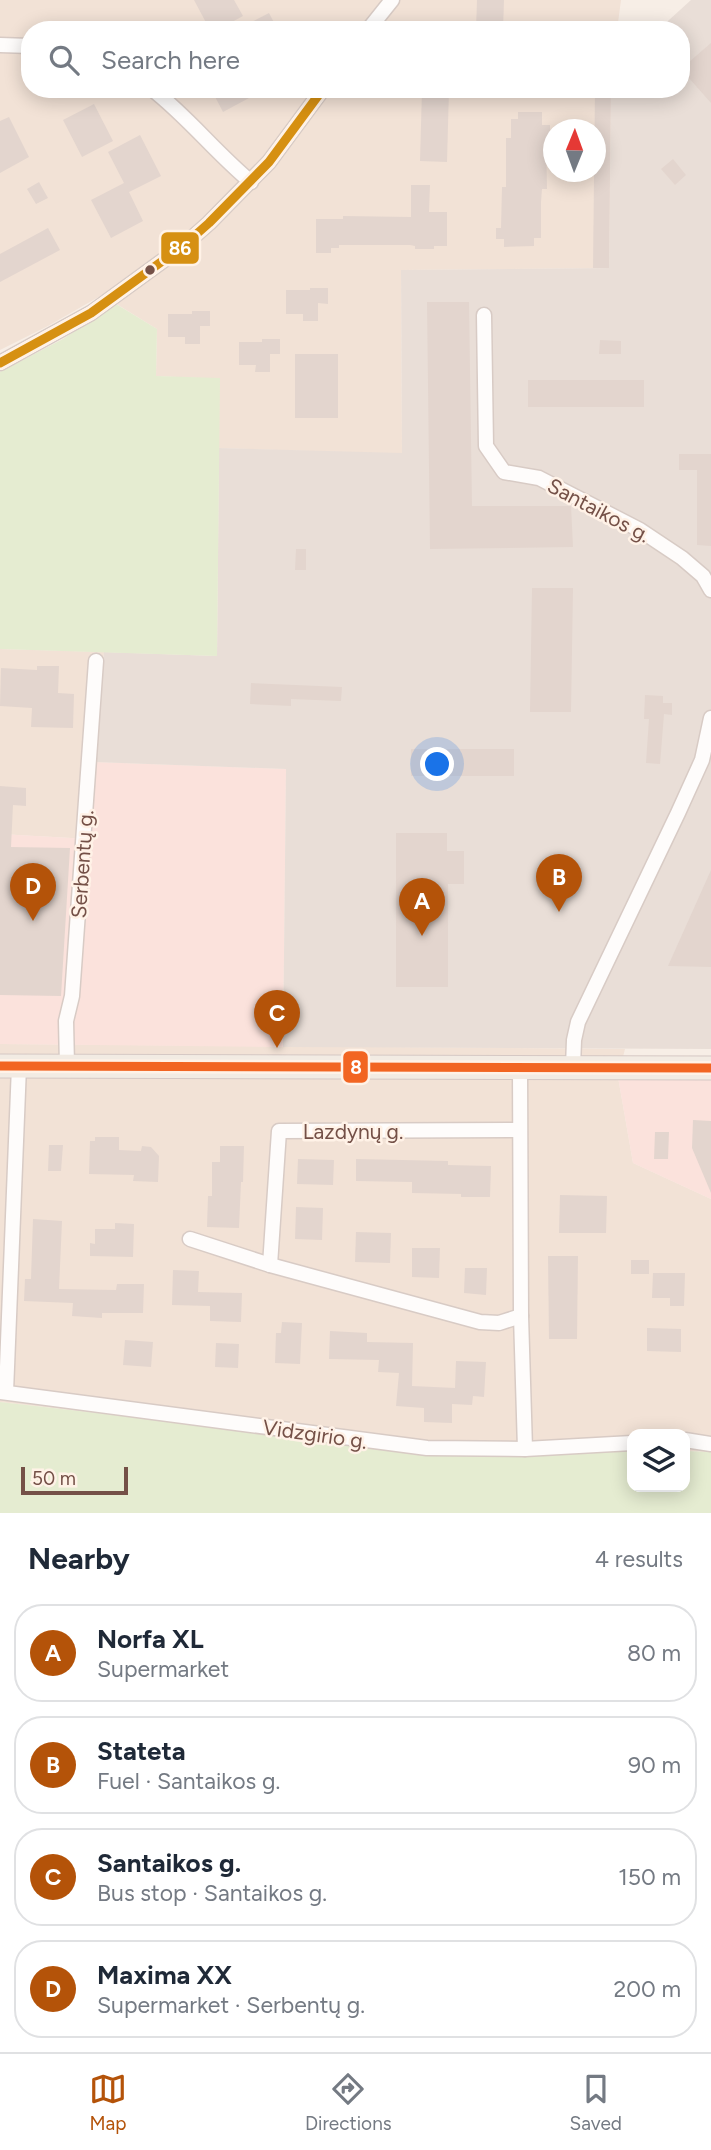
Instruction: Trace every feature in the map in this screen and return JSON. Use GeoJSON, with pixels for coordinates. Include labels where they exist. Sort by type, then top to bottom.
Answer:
{"type":"FeatureCollection","features":[{"type":"Feature","properties":{"kind":"main road"},"geometry":{"type":"LineString","coordinates":[[9,1066],[711,1068]]}},
{"type":"Feature","properties":{"kind":"street"},"geometry":{"type":"LineString","coordinates":[[375,21],[391,0]]}},
{"type":"Feature","properties":{"kind":"street"},"geometry":{"type":"LineString","coordinates":[[0,45],[21,46]]}},
{"type":"Feature","properties":{"kind":"street"},"geometry":{"type":"LineString","coordinates":[[164,98],[251,182]]}},
{"type":"Feature","properties":{"kind":"street"},"geometry":{"type":"LineString","coordinates":[[0,363],[91,313],[153,269],[209,223],[269,162],[316,98]]}},
{"type":"Feature","properties":{"kind":"street","name":"Santaikos g."},"geometry":{"type":"LineString","coordinates":[[484,315],[486,446],[504,472],[539,478],[640,530],[704,576],[711,590]]}},
{"type":"Feature","properties":{"kind":"street","name":"Serbentų g."},"geometry":{"type":"LineString","coordinates":[[67,1066],[66,1021],[72,996],[96,661]]}},
{"type":"Feature","properties":{"kind":"street"},"geometry":{"type":"LineString","coordinates":[[573,1067],[578,1023],[702,760],[711,718]]}},
{"type":"Feature","properties":{"kind":"street"},"geometry":{"type":"LineString","coordinates":[[3,1392],[9,1066]]}},
{"type":"Feature","properties":{"kind":"street"},"geometry":{"type":"LineString","coordinates":[[520,1067],[521,1316],[525,1449]]}},
{"type":"Feature","properties":{"kind":"street","name":"Lazdynų g."},"geometry":{"type":"LineString","coordinates":[[270,1265],[279,1131],[519,1130]]}},
{"type":"Feature","properties":{"kind":"street"},"geometry":{"type":"LineString","coordinates":[[190,1239],[270,1265],[480,1322],[499,1323],[521,1316]]}},
{"type":"Feature","properties":{"kind":"street","name":"Vidzgirio g."},"geometry":{"type":"LineString","coordinates":[[3,1392],[427,1448],[525,1449],[627,1443]]}},
{"type":"Feature","properties":{"kind":"street"},"geometry":{"type":"LineString","coordinates":[[690,1441],[711,1444]]}},
{"type":"Feature","properties":{"kind":"shaded area"},"geometry":{"type":"Polygon","coordinates":[[[0,0],[621,0],[618,21],[21,21],[21,98],[611,98],[609,268],[401,270],[402,454],[219,448],[219,379],[156,376],[157,329],[102,295],[0,350],[0,0]]]}},
{"type":"Feature","properties":{"kind":"shaded area"},"geometry":{"type":"Polygon","coordinates":[[[691,0],[711,0],[711,1049],[283,1047],[286,769],[94,762],[104,652],[217,656],[219,448],[402,453],[401,270],[609,268],[611,98],[690,98],[690,21],[668,21],[691,0]]]}},
{"type":"Feature","properties":{"kind":"shaded area"},"geometry":{"type":"Polygon","coordinates":[[[0,649],[104,652],[89,839],[0,834],[0,649]]]}},
{"type":"Feature","properties":{"kind":"shaded area"},"geometry":{"type":"Polygon","coordinates":[[[94,762],[286,769],[283,1047],[0,1044],[0,834],[89,839],[94,762]]]}},
{"type":"Feature","properties":{"kind":"shaded area"},"geometry":{"type":"Polygon","coordinates":[[[0,1044],[625,1049],[618,1077],[633,1163],[711,1199],[711,1452],[690,1451],[690,1429],[627,1429],[627,1450],[458,1454],[0,1402],[0,1044]]]}},
{"type":"Feature","properties":{"kind":"shaded area"},"geometry":{"type":"Polygon","coordinates":[[[618,1077],[711,1077],[711,1199],[633,1163],[618,1077]]]}},
{"type":"Feature","properties":{"kind":"green space"},"geometry":{"type":"Polygon","coordinates":[[[116,304],[157,329],[156,376],[220,378],[217,656],[0,649],[0,372],[63,339],[116,304]]]}},
{"type":"Feature","properties":{"kind":"green space"},"geometry":{"type":"Polygon","coordinates":[[[0,1402],[458,1454],[627,1450],[627,1492],[690,1492],[690,1451],[711,1452],[711,1513],[0,1513],[0,1402]]]}},
{"type":"Feature","properties":{"kind":"building"},"geometry":{"type":"Polygon","coordinates":[[[194,0],[234,0],[243,16],[234,21],[205,21],[194,0]]]}},
{"type":"Feature","properties":{"kind":"building"},"geometry":{"type":"Polygon","coordinates":[[[477,0],[504,0],[503,21],[476,21],[477,0]]]}},
{"type":"Feature","properties":{"kind":"building"},"geometry":{"type":"Polygon","coordinates":[[[269,13],[273,21],[253,21],[269,13]]]}},
{"type":"Feature","properties":{"kind":"building"},"geometry":{"type":"Polygon","coordinates":[[[711,43],[711,103],[690,79],[690,61],[711,43]]]}},
{"type":"Feature","properties":{"kind":"building"},"geometry":{"type":"Polygon","coordinates":[[[216,98],[249,98],[223,112],[216,98]]]}},
{"type":"Feature","properties":{"kind":"building"},"geometry":{"type":"Polygon","coordinates":[[[422,98],[449,98],[447,162],[420,161],[422,98]]]}},
{"type":"Feature","properties":{"kind":"building"},"geometry":{"type":"Polygon","coordinates":[[[595,98],[611,98],[609,268],[593,268],[594,182],[606,182],[606,119],[595,119],[595,98]]]}},
{"type":"Feature","properties":{"kind":"building"},"geometry":{"type":"Polygon","coordinates":[[[94,104],[113,141],[82,157],[63,120],[94,104]]]}},
{"type":"Feature","properties":{"kind":"building"},"geometry":{"type":"Polygon","coordinates":[[[518,112],[542,112],[543,182],[547,182],[547,189],[542,189],[541,238],[534,238],[534,246],[504,247],[504,239],[496,239],[496,228],[501,228],[502,187],[506,187],[506,138],[511,138],[511,119],[518,119],[518,112]]]}},
{"type":"Feature","properties":{"kind":"building"},"geometry":{"type":"Polygon","coordinates":[[[9,117],[29,157],[0,173],[0,121],[9,117]]]}},
{"type":"Feature","properties":{"kind":"building"},"geometry":{"type":"Polygon","coordinates":[[[140,135],[161,176],[129,192],[143,221],[111,238],[91,200],[124,183],[108,152],[140,135]]]}},
{"type":"Feature","properties":{"kind":"building"},"geometry":{"type":"Polygon","coordinates":[[[673,159],[686,175],[675,185],[661,169],[673,159]]]}},
{"type":"Feature","properties":{"kind":"building"},"geometry":{"type":"Polygon","coordinates":[[[39,182],[48,198],[36,204],[27,189],[39,182]]]}},
{"type":"Feature","properties":{"kind":"building"},"geometry":{"type":"Polygon","coordinates":[[[411,185],[430,185],[429,212],[447,212],[447,246],[415,249],[415,246],[410,245],[339,245],[339,248],[331,248],[331,253],[316,253],[316,219],[343,219],[343,216],[411,217],[411,185]]]}},
{"type":"Feature","properties":{"kind":"building"},"geometry":{"type":"Polygon","coordinates":[[[48,228],[60,250],[0,282],[0,254],[48,228]]]}},
{"type":"Feature","properties":{"kind":"building"},"geometry":{"type":"Polygon","coordinates":[[[328,288],[328,304],[318,303],[318,321],[303,321],[303,314],[286,314],[286,290],[328,288]]]}},
{"type":"Feature","properties":{"kind":"building"},"geometry":{"type":"Polygon","coordinates":[[[427,302],[469,302],[472,506],[571,506],[573,547],[430,549],[427,302]]]}},
{"type":"Feature","properties":{"kind":"building"},"geometry":{"type":"Polygon","coordinates":[[[192,311],[210,311],[210,326],[200,326],[200,344],[185,344],[185,337],[168,337],[168,314],[192,314],[192,311]]]}},
{"type":"Feature","properties":{"kind":"building"},"geometry":{"type":"Polygon","coordinates":[[[262,339],[280,339],[280,354],[270,354],[270,372],[255,372],[256,365],[239,365],[239,342],[262,342],[262,339]]]}},
{"type":"Feature","properties":{"kind":"building"},"geometry":{"type":"Polygon","coordinates":[[[600,340],[621,341],[621,354],[599,354],[600,340]]]}},
{"type":"Feature","properties":{"kind":"building"},"geometry":{"type":"Polygon","coordinates":[[[295,354],[338,354],[338,418],[295,418],[295,354]]]}},
{"type":"Feature","properties":{"kind":"building"},"geometry":{"type":"Polygon","coordinates":[[[528,380],[644,380],[644,407],[528,407],[528,380]]]}},
{"type":"Feature","properties":{"kind":"building"},"geometry":{"type":"Polygon","coordinates":[[[679,454],[711,454],[711,546],[697,545],[697,470],[679,470],[679,454]]]}},
{"type":"Feature","properties":{"kind":"building"},"geometry":{"type":"Polygon","coordinates":[[[296,549],[306,549],[306,570],[295,570],[296,549]]]}},
{"type":"Feature","properties":{"kind":"building"},"geometry":{"type":"Polygon","coordinates":[[[532,588],[573,588],[571,712],[530,712],[532,588]]]}},
{"type":"Feature","properties":{"kind":"building"},"geometry":{"type":"Polygon","coordinates":[[[37,666],[59,666],[58,693],[74,694],[73,728],[31,727],[32,708],[0,706],[1,668],[37,670],[37,666]]]}},
{"type":"Feature","properties":{"kind":"building"},"geometry":{"type":"Polygon","coordinates":[[[251,683],[342,687],[341,701],[291,699],[291,706],[250,704],[251,683]]]}},
{"type":"Feature","properties":{"kind":"building"},"geometry":{"type":"Polygon","coordinates":[[[645,695],[663,696],[663,703],[672,703],[672,715],[664,714],[660,764],[646,763],[649,719],[644,719],[645,695]]]}},
{"type":"Feature","properties":{"kind":"building"},"geometry":{"type":"Polygon","coordinates":[[[411,749],[514,749],[514,776],[411,776],[411,749]]]}},
{"type":"Feature","properties":{"kind":"building"},"geometry":{"type":"Polygon","coordinates":[[[0,786],[26,788],[26,806],[13,805],[11,847],[70,848],[61,996],[0,995],[0,786]]]}},
{"type":"Feature","properties":{"kind":"building"},"geometry":{"type":"Polygon","coordinates":[[[396,833],[447,833],[447,851],[464,851],[464,884],[448,884],[448,987],[396,987],[396,833]]]}},
{"type":"Feature","properties":{"kind":"building"},"geometry":{"type":"Polygon","coordinates":[[[711,870],[711,967],[668,966],[711,870]]]}},
{"type":"Feature","properties":{"kind":"building"},"geometry":{"type":"Polygon","coordinates":[[[693,1120],[711,1121],[711,1193],[692,1148],[693,1120]]]}},
{"type":"Feature","properties":{"kind":"building"},"geometry":{"type":"Polygon","coordinates":[[[655,1132],[669,1132],[668,1159],[654,1159],[655,1132]]]}},
{"type":"Feature","properties":{"kind":"building"},"geometry":{"type":"Polygon","coordinates":[[[95,1137],[119,1137],[119,1150],[141,1151],[142,1146],[151,1147],[159,1156],[158,1182],[133,1181],[134,1175],[89,1174],[90,1141],[95,1141],[95,1137]]]}},
{"type":"Feature","properties":{"kind":"building"},"geometry":{"type":"Polygon","coordinates":[[[49,1145],[63,1145],[61,1171],[48,1171],[49,1145]]]}},
{"type":"Feature","properties":{"kind":"building"},"geometry":{"type":"Polygon","coordinates":[[[220,1146],[244,1146],[239,1228],[207,1227],[208,1196],[212,1196],[212,1162],[220,1162],[220,1146]]]}},
{"type":"Feature","properties":{"kind":"building"},"geometry":{"type":"Polygon","coordinates":[[[298,1159],[334,1160],[333,1185],[297,1184],[298,1159]]]}},
{"type":"Feature","properties":{"kind":"building"},"geometry":{"type":"Polygon","coordinates":[[[356,1159],[448,1161],[448,1165],[491,1166],[490,1197],[412,1193],[412,1182],[356,1181],[356,1159]]]}},
{"type":"Feature","properties":{"kind":"building"},"geometry":{"type":"Polygon","coordinates":[[[560,1195],[607,1196],[606,1233],[559,1233],[560,1195]]]}},
{"type":"Feature","properties":{"kind":"building"},"geometry":{"type":"Polygon","coordinates":[[[296,1207],[323,1208],[322,1240],[295,1239],[296,1207]]]}},
{"type":"Feature","properties":{"kind":"building"},"geometry":{"type":"Polygon","coordinates":[[[33,1219],[62,1221],[59,1289],[116,1290],[117,1284],[144,1284],[143,1313],[102,1313],[102,1318],[72,1316],[73,1303],[24,1301],[25,1279],[31,1279],[33,1219]]]}},
{"type":"Feature","properties":{"kind":"building"},"geometry":{"type":"Polygon","coordinates":[[[115,1223],[134,1224],[133,1257],[90,1256],[90,1243],[95,1244],[95,1229],[115,1229],[115,1223]]]}},
{"type":"Feature","properties":{"kind":"building"},"geometry":{"type":"Polygon","coordinates":[[[356,1232],[391,1233],[390,1263],[355,1262],[356,1232]]]}},
{"type":"Feature","properties":{"kind":"building"},"geometry":{"type":"Polygon","coordinates":[[[412,1248],[440,1248],[439,1278],[412,1277],[412,1248]]]}},
{"type":"Feature","properties":{"kind":"building"},"geometry":{"type":"Polygon","coordinates":[[[548,1256],[578,1256],[577,1339],[549,1339],[548,1256]]]}},
{"type":"Feature","properties":{"kind":"building"},"geometry":{"type":"Polygon","coordinates":[[[631,1260],[649,1260],[649,1274],[631,1274],[631,1260]]]}},
{"type":"Feature","properties":{"kind":"building"},"geometry":{"type":"Polygon","coordinates":[[[465,1268],[487,1268],[486,1295],[464,1293],[465,1268]]]}},
{"type":"Feature","properties":{"kind":"building"},"geometry":{"type":"Polygon","coordinates":[[[173,1270],[199,1271],[198,1292],[242,1293],[241,1322],[210,1321],[210,1306],[172,1305],[173,1270]]]}},
{"type":"Feature","properties":{"kind":"building"},"geometry":{"type":"Polygon","coordinates":[[[653,1273],[685,1273],[684,1306],[670,1306],[670,1298],[652,1298],[653,1273]]]}},
{"type":"Feature","properties":{"kind":"building"},"geometry":{"type":"Polygon","coordinates":[[[282,1322],[302,1323],[300,1364],[275,1363],[276,1333],[281,1333],[282,1322]]]}},
{"type":"Feature","properties":{"kind":"building"},"geometry":{"type":"Polygon","coordinates":[[[647,1328],[681,1329],[681,1352],[647,1351],[647,1328]]]}},
{"type":"Feature","properties":{"kind":"building"},"geometry":{"type":"Polygon","coordinates":[[[330,1331],[367,1333],[367,1342],[413,1343],[412,1386],[455,1388],[456,1361],[486,1362],[484,1397],[473,1396],[472,1405],[452,1404],[452,1423],[424,1422],[424,1408],[396,1406],[399,1373],[378,1372],[379,1360],[329,1359],[330,1331]]]}},
{"type":"Feature","properties":{"kind":"building"},"geometry":{"type":"Polygon","coordinates":[[[125,1340],[153,1342],[151,1367],[123,1365],[125,1340]]]}},
{"type":"Feature","properties":{"kind":"building"},"geometry":{"type":"Polygon","coordinates":[[[216,1343],[239,1344],[238,1368],[215,1367],[216,1343]]]}},
{"type":"Feature","properties":{"kind":"transit line","name":"86"},"geometry":{"type":"LineString","coordinates":[[0,363],[91,313],[183,246],[269,162],[316,98]]}},
{"type":"Feature","properties":{"kind":"transit line","name":"8"},"geometry":{"type":"LineString","coordinates":[[0,1066],[711,1068]]}},
{"type":"Feature","properties":{"kind":"place","name":"Stateta"},"geometry":{"type":"Point","coordinates":[559,912]}},
{"type":"Feature","properties":{"kind":"place","name":"Maxima XX"},"geometry":{"type":"Point","coordinates":[33,921]}},
{"type":"Feature","properties":{"kind":"place","name":"Norfa XL"},"geometry":{"type":"Point","coordinates":[422,936]}},
{"type":"Feature","properties":{"kind":"place","name":"Santaikos g."},"geometry":{"type":"Point","coordinates":[277,1048]}}]}
